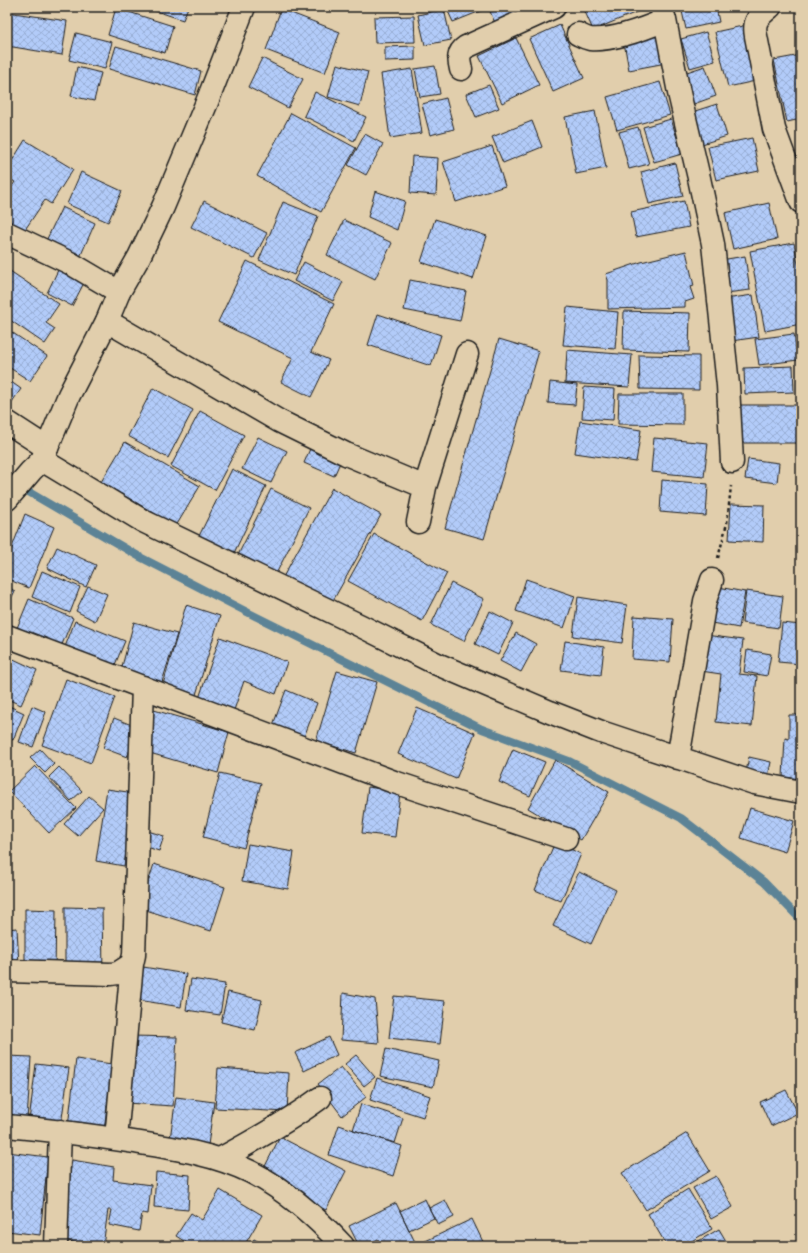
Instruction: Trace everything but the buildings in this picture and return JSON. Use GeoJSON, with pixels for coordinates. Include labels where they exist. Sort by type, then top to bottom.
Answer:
{"type":"FeatureCollection","features":[{"type":"Feature","properties":{"kind":"street"},"geometry":{"type":"LineString","coordinates":[[7,499],[40,460],[69,395],[107,321],[119,292],[139,257],[163,207],[207,102],[244,7]]}},
{"type":"Feature","properties":{"kind":"street"},"geometry":{"type":"LineString","coordinates":[[460,69],[459,56],[462,49],[554,7]]}},
{"type":"Feature","properties":{"kind":"street"},"geometry":{"type":"LineString","coordinates":[[770,7],[756,20],[754,29],[774,129],[801,202]]}},
{"type":"Feature","properties":{"kind":"street"},"geometry":{"type":"LineString","coordinates":[[578,34],[591,39],[608,38],[634,32],[663,14],[713,244],[728,385],[732,462]]}},
{"type":"Feature","properties":{"kind":"street"},"geometry":{"type":"LineString","coordinates":[[7,233],[70,263],[119,292]]}},
{"type":"Feature","properties":{"kind":"street"},"geometry":{"type":"LineString","coordinates":[[107,321],[279,421],[346,454],[425,487]]}},
{"type":"Feature","properties":{"kind":"street"},"geometry":{"type":"LineString","coordinates":[[418,522],[425,487],[467,354]]}},
{"type":"Feature","properties":{"kind":"street"},"geometry":{"type":"LineString","coordinates":[[7,422],[40,460],[143,521],[437,664],[601,732],[754,783],[801,792]]}},
{"type":"Feature","properties":{"kind":"street"},"geometry":{"type":"LineString","coordinates":[[678,758],[705,601],[712,580]]}},
{"type":"Feature","properties":{"kind":"street"},"geometry":{"type":"LineString","coordinates":[[7,636],[394,782],[566,839]]}},
{"type":"Feature","properties":{"kind":"street"},"geometry":{"type":"LineString","coordinates":[[116,1139],[134,955],[143,687]]}},
{"type":"Feature","properties":{"kind":"street"},"geometry":{"type":"LineString","coordinates":[[7,971],[111,974],[118,973],[132,964]]}},
{"type":"Feature","properties":{"kind":"street"},"geometry":{"type":"LineString","coordinates":[[220,1159],[276,1128],[302,1112],[320,1098]]}},
{"type":"Feature","properties":{"kind":"street"},"geometry":{"type":"LineString","coordinates":[[7,1126],[60,1130],[167,1147],[220,1159],[269,1182],[326,1227],[343,1246]]}},
{"type":"Feature","properties":{"kind":"street"},"geometry":{"type":"LineString","coordinates":[[56,1246],[60,1130]]}},
{"type":"Feature","properties":{"kind":"path"},"geometry":{"type":"LineString","coordinates":[[712,580],[726,522],[730,497],[732,462]]}},
{"type":"Feature","properties":{"kind":"waterway"},"geometry":{"type":"LineString","coordinates":[[27,491],[140,557],[251,614],[482,729],[569,761],[681,818],[764,882],[801,920]]}}]}
